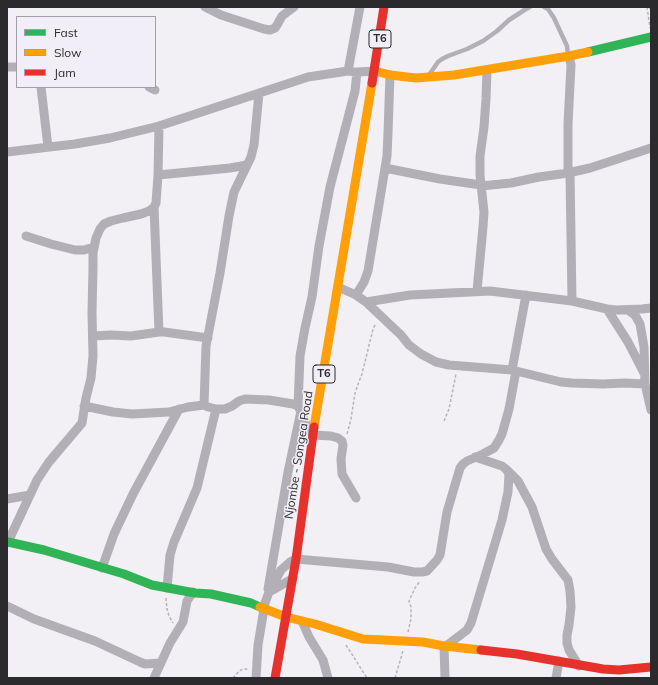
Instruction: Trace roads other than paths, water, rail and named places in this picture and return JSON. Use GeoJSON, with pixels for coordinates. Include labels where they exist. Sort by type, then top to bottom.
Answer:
{"type":"FeatureCollection","features":[{"type":"Feature","properties":{"kind":"main road","name":"T6"},"geometry":{"type":"LineString","coordinates":[[375,71],[384,7]]}},
{"type":"Feature","properties":{"kind":"main road"},"geometry":{"type":"LineString","coordinates":[[375,71],[390,75],[416,78],[454,75],[569,56],[651,38]]}},
{"type":"Feature","properties":{"kind":"main road","name":"Njombe - Songea Road"},"geometry":{"type":"LineString","coordinates":[[275,678],[296,558],[338,287],[375,71]]}},
{"type":"Feature","properties":{"kind":"main road"},"geometry":{"type":"LineString","coordinates":[[8,542],[44,550],[124,574],[152,585],[211,594],[251,603],[286,617],[315,624],[363,639],[423,642],[516,654],[603,669],[619,670],[651,667]]}},
{"type":"Feature","properties":{"kind":"street"},"geometry":{"type":"LineString","coordinates":[[204,7],[221,15],[270,30],[275,28],[280,18],[294,7]]}},
{"type":"Feature","properties":{"kind":"street"},"geometry":{"type":"LineString","coordinates":[[256,674],[258,645],[264,608],[268,595],[276,535],[300,409],[300,356],[304,328],[312,296],[319,246],[330,187],[355,91],[353,72],[360,7]]}},
{"type":"Feature","properties":{"kind":"street"},"geometry":{"type":"LineString","coordinates":[[569,56],[570,75],[568,124],[572,301]]}},
{"type":"Feature","properties":{"kind":"street"},"geometry":{"type":"LineString","coordinates":[[477,291],[484,226],[480,156],[484,127],[487,70]]}},
{"type":"Feature","properties":{"kind":"street"},"geometry":{"type":"LineString","coordinates":[[7,152],[75,144],[110,138],[159,126],[308,77],[375,71]]}},
{"type":"Feature","properties":{"kind":"street"},"geometry":{"type":"LineString","coordinates":[[356,295],[364,282],[368,271],[385,168],[390,75]]}},
{"type":"Feature","properties":{"kind":"street"},"geometry":{"type":"LineString","coordinates":[[41,88],[48,148]]}},
{"type":"Feature","properties":{"kind":"street"},"geometry":{"type":"LineString","coordinates":[[204,405],[206,346],[220,273],[225,237],[234,192],[251,156],[254,145],[259,93]]}},
{"type":"Feature","properties":{"kind":"street"},"geometry":{"type":"LineString","coordinates":[[159,126],[158,175],[156,203],[154,207],[159,332]]}},
{"type":"Feature","properties":{"kind":"street"},"geometry":{"type":"LineString","coordinates":[[385,168],[440,179],[481,185],[511,183],[590,168],[651,148]]}},
{"type":"Feature","properties":{"kind":"street"},"geometry":{"type":"LineString","coordinates":[[158,175],[247,165]]}},
{"type":"Feature","properties":{"kind":"street"},"geometry":{"type":"LineString","coordinates":[[8,542],[37,480],[49,462],[82,423],[84,417],[84,406],[91,378],[93,356],[93,253],[96,238],[104,224],[142,214],[154,207]]}},
{"type":"Feature","properties":{"kind":"street"},"geometry":{"type":"LineString","coordinates":[[26,236],[75,250],[84,250],[94,247]]}},
{"type":"Feature","properties":{"kind":"street"},"geometry":{"type":"LineString","coordinates":[[338,287],[356,295],[366,302],[409,344],[421,354],[436,362],[456,366],[514,370],[561,382],[648,384]]}},
{"type":"Feature","properties":{"kind":"street"},"geometry":{"type":"LineString","coordinates":[[366,302],[410,295],[477,291],[500,292],[572,301],[607,309],[628,310],[651,308]]}},
{"type":"Feature","properties":{"kind":"street"},"geometry":{"type":"LineString","coordinates":[[268,595],[281,570],[296,558],[388,567],[414,572],[427,571],[437,560],[440,555],[447,512],[460,468],[467,461],[494,448],[502,434],[509,409],[526,295]]}},
{"type":"Feature","properties":{"kind":"street"},"geometry":{"type":"LineString","coordinates":[[607,309],[628,342],[645,374],[648,384],[651,410]]}},
{"type":"Feature","properties":{"kind":"street"},"geometry":{"type":"LineString","coordinates":[[628,310],[635,315],[640,324],[644,347],[645,374]]}},
{"type":"Feature","properties":{"kind":"street"},"geometry":{"type":"LineString","coordinates":[[93,336],[131,336],[159,332],[208,338]]}},
{"type":"Feature","properties":{"kind":"street"},"geometry":{"type":"LineString","coordinates":[[84,406],[132,414],[169,412],[204,405],[216,409],[225,409],[245,399],[269,400],[293,404],[300,409],[308,428],[314,435],[331,436],[342,441],[342,474],[356,498]]}},
{"type":"Feature","properties":{"kind":"street"},"geometry":{"type":"LineString","coordinates":[[102,568],[114,534],[133,494],[179,409]]}},
{"type":"Feature","properties":{"kind":"street"},"geometry":{"type":"LineString","coordinates":[[167,588],[170,556],[174,542],[197,488],[216,409]]}},
{"type":"Feature","properties":{"kind":"street"},"geometry":{"type":"LineString","coordinates":[[475,457],[502,466],[506,469],[518,481],[532,507],[546,549],[552,560],[568,580],[571,607],[567,643],[569,650],[579,666]]}},
{"type":"Feature","properties":{"kind":"street"},"geometry":{"type":"LineString","coordinates":[[445,678],[445,646],[467,630],[473,616],[508,492],[509,474],[506,469]]}},
{"type":"Feature","properties":{"kind":"street"},"geometry":{"type":"LineString","coordinates":[[7,499],[30,495]]}},
{"type":"Feature","properties":{"kind":"street"},"geometry":{"type":"LineString","coordinates":[[268,595],[292,579]]}},
{"type":"Feature","properties":{"kind":"street"},"geometry":{"type":"LineString","coordinates":[[154,678],[183,622],[187,601],[193,592]]}},
{"type":"Feature","properties":{"kind":"street"},"geometry":{"type":"LineString","coordinates":[[7,606],[34,619],[94,641],[140,662],[146,664],[161,662]]}},
{"type":"Feature","properties":{"kind":"street"},"geometry":{"type":"LineString","coordinates":[[302,621],[309,637],[324,660],[328,678]]}},
{"type":"Feature","properties":{"kind":"street"},"geometry":{"type":"LineString","coordinates":[[556,678],[559,661]]}},
{"type":"Feature","properties":{"kind":"lane"},"geometry":{"type":"LineString","coordinates":[[428,77],[431,71],[442,59],[483,41],[509,20],[530,7]]}},
{"type":"Feature","properties":{"kind":"lane"},"geometry":{"type":"LineString","coordinates":[[544,7],[548,9],[554,18],[567,46],[569,56]]}}]}
